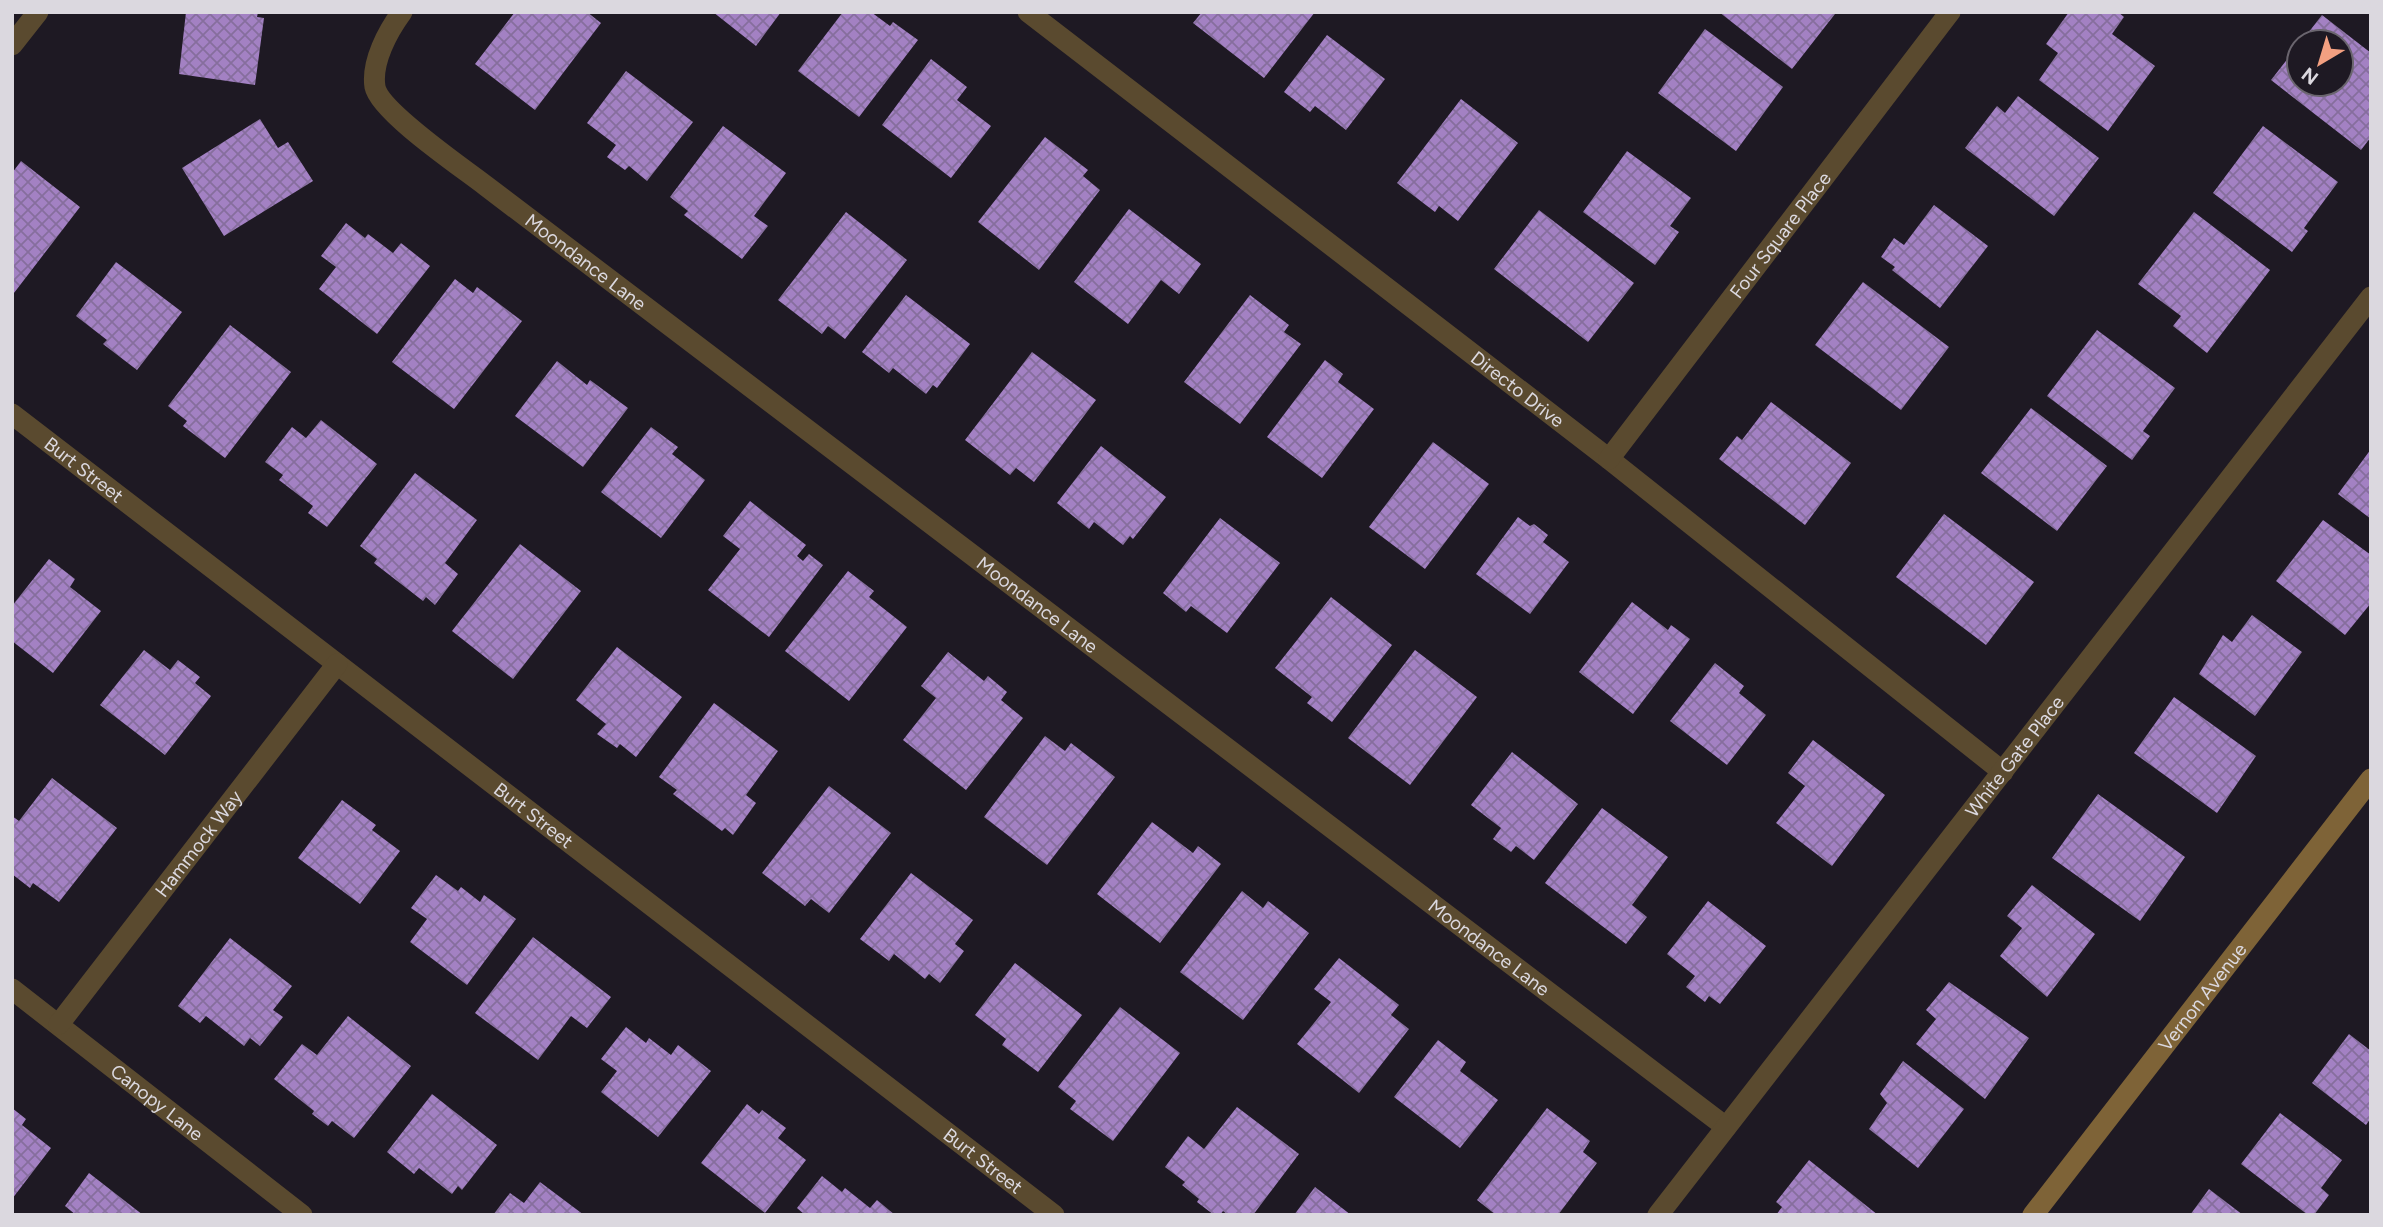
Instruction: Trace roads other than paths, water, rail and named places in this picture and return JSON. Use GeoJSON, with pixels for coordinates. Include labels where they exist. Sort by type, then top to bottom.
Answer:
{"type":"FeatureCollection","features":[{"type":"Feature","properties":{"kind":"street"},"geometry":{"type":"LineString","coordinates":[[12,45],[38,12]]}},
{"type":"Feature","properties":{"kind":"street","name":"Moondance Lane"},"geometry":{"type":"LineString","coordinates":[[402,12],[392,26],[377,64],[376,87],[384,104],[420,135],[1726,1127]]}},
{"type":"Feature","properties":{"kind":"street","name":"Directo Drive"},"geometry":{"type":"LineString","coordinates":[[1028,12],[1609,459],[2003,772]]}},
{"type":"Feature","properties":{"kind":"street","name":"Four Square Place"},"geometry":{"type":"LineString","coordinates":[[1609,459],[1950,12]]}},
{"type":"Feature","properties":{"kind":"street","name":"White Gate Place"},"geometry":{"type":"LineString","coordinates":[[1658,1215],[2371,297]]}},
{"type":"Feature","properties":{"kind":"street","name":"Burt Street"},"geometry":{"type":"LineString","coordinates":[[12,414],[1054,1215]]}},
{"type":"Feature","properties":{"kind":"street","name":"Hammock Way"},"geometry":{"type":"LineString","coordinates":[[59,1024],[337,664]]}},
{"type":"Feature","properties":{"kind":"street","name":"Vernon Avenue"},"geometry":{"type":"LineString","coordinates":[[2033,1215],[2371,779]]}},
{"type":"Feature","properties":{"kind":"street","name":"Canopy Lane"},"geometry":{"type":"LineString","coordinates":[[12,989],[302,1215]]}}]}
